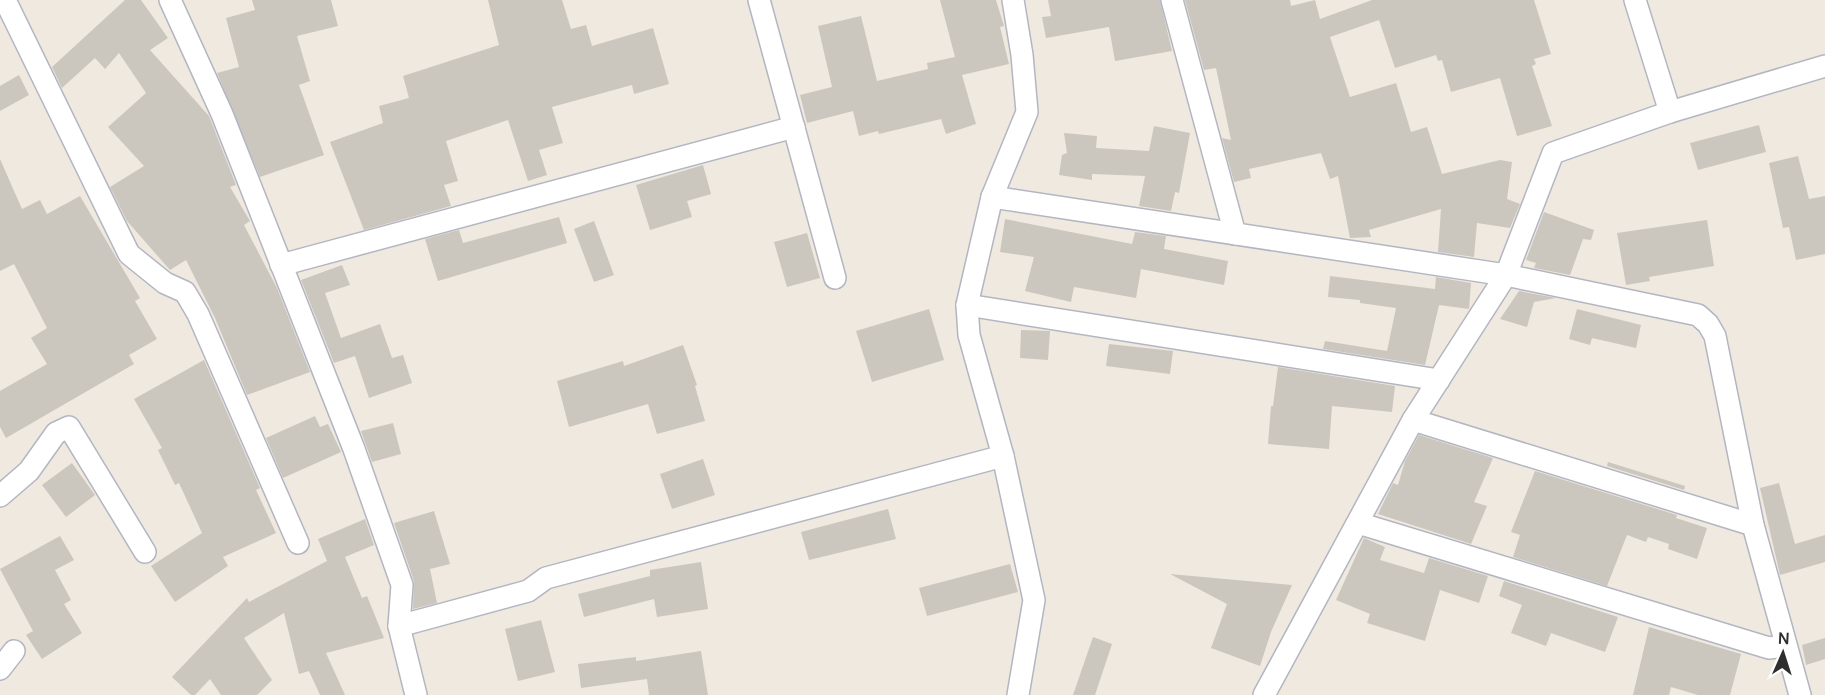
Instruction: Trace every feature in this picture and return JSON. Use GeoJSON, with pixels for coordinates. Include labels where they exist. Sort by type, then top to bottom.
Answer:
{"type":"FeatureCollection","features":[{"type":"Feature","properties":{"kind":"street"},"geometry":{"type":"LineString","coordinates":[[5,0],[129,254],[165,283],[185,292],[198,314],[297,543]]}},
{"type":"Feature","properties":{"kind":"street"},"geometry":{"type":"LineString","coordinates":[[170,0],[222,114],[354,448],[402,585],[399,626],[416,695]]}},
{"type":"Feature","properties":{"kind":"street"},"geometry":{"type":"LineString","coordinates":[[759,0],[835,278]]}},
{"type":"Feature","properties":{"kind":"street"},"geometry":{"type":"LineString","coordinates":[[1013,0],[1022,55],[1027,112],[992,197],[967,305],[969,335],[1003,456],[1034,600],[1018,695]]}},
{"type":"Feature","properties":{"kind":"street"},"geometry":{"type":"LineString","coordinates":[[1172,0],[1235,234]]}},
{"type":"Feature","properties":{"kind":"street"},"geometry":{"type":"LineString","coordinates":[[1635,0],[1670,112]]}},
{"type":"Feature","properties":{"kind":"street"},"geometry":{"type":"LineString","coordinates":[[1264,695],[1413,420],[1506,275],[1553,153],[1670,112],[1825,66]]}},
{"type":"Feature","properties":{"kind":"street"},"geometry":{"type":"LineString","coordinates":[[281,265],[794,127]]}},
{"type":"Feature","properties":{"kind":"street"},"geometry":{"type":"LineString","coordinates":[[992,197],[1506,275],[1698,315],[1708,324],[1714,336],[1753,525],[1800,695]]}},
{"type":"Feature","properties":{"kind":"street"},"geometry":{"type":"LineString","coordinates":[[967,305],[1439,380]]}},
{"type":"Feature","properties":{"kind":"street"},"geometry":{"type":"LineString","coordinates":[[1413,420],[1753,525]]}},
{"type":"Feature","properties":{"kind":"street"},"geometry":{"type":"LineString","coordinates":[[0,496],[29,471],[56,433],[69,427],[145,552]]}},
{"type":"Feature","properties":{"kind":"street"},"geometry":{"type":"LineString","coordinates":[[399,626],[528,591],[546,578],[1003,456]]}},
{"type":"Feature","properties":{"kind":"street"},"geometry":{"type":"LineString","coordinates":[[1358,523],[1769,648],[1786,646]]}},
{"type":"Feature","properties":{"kind":"street"},"geometry":{"type":"LineString","coordinates":[[0,669],[14,651]]}},
{"type":"Feature","properties":{"kind":"building"},"geometry":{"type":"Polygon","coordinates":[[[125,0],[141,0],[168,38],[150,50],[209,116],[236,185],[230,187],[250,221],[244,225],[277,288],[310,372],[247,395],[215,318],[186,260],[170,270],[127,221],[110,187],[144,166],[108,127],[146,93],[119,53],[105,69],[95,58],[62,88],[52,67],[125,0]]]}},
{"type":"Feature","properties":{"kind":"building"},"geometry":{"type":"Polygon","coordinates":[[[252,0],[331,0],[338,26],[297,36],[310,81],[299,85],[324,155],[260,177],[217,73],[239,67],[226,18],[255,10],[252,0]]]}},
{"type":"Feature","properties":{"kind":"building"},"geometry":{"type":"Polygon","coordinates":[[[488,0],[562,0],[571,29],[586,25],[592,46],[653,28],[669,84],[634,94],[632,85],[552,107],[563,143],[539,150],[547,175],[528,181],[508,120],[446,141],[458,181],[444,185],[451,206],[364,230],[330,142],[383,123],[379,106],[409,98],[403,76],[499,45],[488,0]]]}},
{"type":"Feature","properties":{"kind":"building"},"geometry":{"type":"Polygon","coordinates":[[[940,0],[996,0],[1004,26],[1000,27],[1009,64],[962,75],[976,124],[946,134],[941,119],[879,134],[878,131],[859,136],[853,111],[807,123],[800,95],[832,87],[818,26],[861,16],[877,81],[928,69],[927,63],[955,57],[940,0]]]}},
{"type":"Feature","properties":{"kind":"building"},"geometry":{"type":"Polygon","coordinates":[[[1048,0],[1160,0],[1172,51],[1115,61],[1109,27],[1046,38],[1042,17],[1051,16],[1048,0]]]}},
{"type":"Feature","properties":{"kind":"building"},"geometry":{"type":"Polygon","coordinates":[[[1185,0],[1290,0],[1291,6],[1315,0],[1320,19],[1372,0],[1534,0],[1551,54],[1534,59],[1536,64],[1532,66],[1552,126],[1517,136],[1500,78],[1451,92],[1442,60],[1438,61],[1436,55],[1395,68],[1379,20],[1330,37],[1350,97],[1396,83],[1411,132],[1427,127],[1442,174],[1500,160],[1512,162],[1507,199],[1520,204],[1510,228],[1477,223],[1474,257],[1438,252],[1441,209],[1369,230],[1371,237],[1350,238],[1338,176],[1330,179],[1321,153],[1249,169],[1251,178],[1234,182],[1222,138],[1231,140],[1216,68],[1204,70],[1185,0]]]}},
{"type":"Feature","properties":{"kind":"building"},"geometry":{"type":"Polygon","coordinates":[[[19,75],[29,95],[0,111],[0,86],[19,75]]]}},
{"type":"Feature","properties":{"kind":"building"},"geometry":{"type":"Polygon","coordinates":[[[1759,125],[1766,152],[1698,170],[1690,143],[1759,125]]]}},
{"type":"Feature","properties":{"kind":"building"},"geometry":{"type":"Polygon","coordinates":[[[1154,126],[1190,133],[1179,193],[1175,192],[1171,211],[1139,206],[1145,176],[1092,174],[1092,180],[1059,175],[1062,155],[1067,153],[1064,133],[1097,136],[1096,148],[1149,151],[1154,126]]]}},
{"type":"Feature","properties":{"kind":"building"},"geometry":{"type":"Polygon","coordinates":[[[1798,156],[1809,199],[1825,196],[1825,254],[1796,260],[1789,227],[1783,228],[1769,163],[1798,156]]]}},
{"type":"Feature","properties":{"kind":"building"},"geometry":{"type":"Polygon","coordinates":[[[0,159],[22,209],[40,200],[47,214],[80,196],[140,298],[135,301],[157,339],[129,355],[134,364],[6,438],[0,427],[0,391],[47,364],[31,338],[47,328],[14,264],[0,271],[0,159]]]}},
{"type":"Feature","properties":{"kind":"building"},"geometry":{"type":"Polygon","coordinates":[[[703,165],[711,194],[687,201],[692,217],[650,230],[636,185],[703,165]]]}},
{"type":"Feature","properties":{"kind":"building"},"geometry":{"type":"Polygon","coordinates":[[[1544,212],[1594,230],[1591,240],[1583,239],[1570,275],[1534,268],[1536,263],[1526,260],[1544,212]]]}},
{"type":"Feature","properties":{"kind":"building"},"geometry":{"type":"Polygon","coordinates":[[[559,217],[567,243],[438,281],[425,239],[459,230],[463,243],[559,217]]]}},
{"type":"Feature","properties":{"kind":"building"},"geometry":{"type":"Polygon","coordinates":[[[1005,219],[1132,244],[1135,232],[1166,236],[1164,249],[1228,261],[1224,285],[1141,269],[1136,298],[1074,287],[1071,302],[1025,291],[1034,257],[1000,252],[1005,219]]]}},
{"type":"Feature","properties":{"kind":"building"},"geometry":{"type":"Polygon","coordinates":[[[1707,220],[1714,266],[1649,277],[1650,281],[1626,285],[1617,233],[1707,220]]]}},
{"type":"Feature","properties":{"kind":"building"},"geometry":{"type":"Polygon","coordinates":[[[594,221],[614,275],[594,282],[574,229],[594,221]]]}},
{"type":"Feature","properties":{"kind":"building"},"geometry":{"type":"Polygon","coordinates":[[[807,233],[820,278],[787,287],[774,242],[807,233]]]}},
{"type":"Feature","properties":{"kind":"building"},"geometry":{"type":"Polygon","coordinates":[[[342,265],[350,285],[325,293],[341,338],[380,324],[392,358],[403,355],[412,383],[369,398],[355,356],[334,363],[301,280],[342,265]]]}},
{"type":"Feature","properties":{"kind":"building"},"geometry":{"type":"Polygon","coordinates":[[[1330,276],[1435,289],[1436,277],[1471,283],[1469,309],[1439,305],[1425,365],[1323,349],[1325,341],[1387,351],[1396,308],[1360,303],[1360,300],[1328,297],[1330,276]]]}},
{"type":"Feature","properties":{"kind":"building"},"geometry":{"type":"Polygon","coordinates":[[[1519,291],[1556,298],[1534,302],[1527,327],[1500,319],[1519,291]]]}},
{"type":"Feature","properties":{"kind":"building"},"geometry":{"type":"Polygon","coordinates":[[[929,309],[944,360],[872,382],[856,331],[929,309]]]}},
{"type":"Feature","properties":{"kind":"building"},"geometry":{"type":"Polygon","coordinates":[[[1577,309],[1641,325],[1636,348],[1592,338],[1590,345],[1569,339],[1577,309]]]}},
{"type":"Feature","properties":{"kind":"building"},"geometry":{"type":"Polygon","coordinates":[[[1021,330],[1050,331],[1048,360],[1020,358],[1021,330]]]}},
{"type":"Feature","properties":{"kind":"building"},"geometry":{"type":"Polygon","coordinates":[[[1109,344],[1173,351],[1170,374],[1106,366],[1109,344]]]}},
{"type":"Feature","properties":{"kind":"building"},"geometry":{"type":"Polygon","coordinates":[[[683,345],[697,385],[695,386],[705,421],[657,434],[648,404],[569,427],[557,381],[623,361],[624,366],[683,345]]]}},
{"type":"Feature","properties":{"kind":"building"},"geometry":{"type":"Polygon","coordinates":[[[204,360],[260,488],[256,490],[276,533],[223,557],[228,566],[175,602],[151,566],[202,533],[179,483],[175,485],[158,450],[162,448],[134,399],[204,360]]]}},
{"type":"Feature","properties":{"kind":"building"},"geometry":{"type":"Polygon","coordinates":[[[1278,367],[1395,386],[1392,412],[1332,406],[1329,449],[1268,444],[1271,406],[1273,406],[1278,367]]]}},
{"type":"Feature","properties":{"kind":"building"},"geometry":{"type":"Polygon","coordinates":[[[315,416],[320,427],[328,424],[341,452],[283,478],[266,438],[315,416]]]}},
{"type":"Feature","properties":{"kind":"building"},"geometry":{"type":"Polygon","coordinates":[[[393,423],[401,454],[372,462],[361,431],[393,423]]]}},
{"type":"Feature","properties":{"kind":"building"},"geometry":{"type":"Polygon","coordinates":[[[1419,435],[1493,458],[1474,502],[1487,506],[1471,544],[1378,514],[1393,483],[1398,485],[1405,461],[1419,435]]]}},
{"type":"Feature","properties":{"kind":"building"},"geometry":{"type":"Polygon","coordinates":[[[703,459],[715,495],[672,509],[660,474],[703,459]]]}},
{"type":"Feature","properties":{"kind":"building"},"geometry":{"type":"Polygon","coordinates":[[[1608,462],[1685,486],[1684,490],[1607,466],[1608,462]]]}},
{"type":"Feature","properties":{"kind":"building"},"geometry":{"type":"Polygon","coordinates":[[[72,463],[95,495],[66,517],[42,485],[72,463]]]}},
{"type":"Feature","properties":{"kind":"building"},"geometry":{"type":"Polygon","coordinates":[[[1535,471],[1677,515],[1676,518],[1707,528],[1697,559],[1668,549],[1669,544],[1648,537],[1646,542],[1627,535],[1607,586],[1513,557],[1520,535],[1511,532],[1535,471]]]}},
{"type":"Feature","properties":{"kind":"building"},"geometry":{"type":"Polygon","coordinates":[[[1779,483],[1795,544],[1825,535],[1825,562],[1780,575],[1760,488],[1779,483]]]}},
{"type":"Feature","properties":{"kind":"building"},"geometry":{"type":"Polygon","coordinates":[[[888,509],[896,539],[809,560],[801,532],[888,509]]]}},
{"type":"Feature","properties":{"kind":"building"},"geometry":{"type":"Polygon","coordinates":[[[434,511],[450,564],[430,569],[437,603],[413,609],[414,581],[394,523],[434,511]]]}},
{"type":"Feature","properties":{"kind":"building"},"geometry":{"type":"Polygon","coordinates":[[[365,519],[374,545],[345,557],[362,598],[367,596],[384,638],[326,653],[345,695],[320,695],[309,671],[299,674],[284,613],[244,638],[272,680],[257,695],[221,695],[210,679],[195,695],[191,695],[172,677],[247,598],[249,602],[327,561],[318,539],[365,519]]]}},
{"type":"Feature","properties":{"kind":"building"},"geometry":{"type":"Polygon","coordinates":[[[60,536],[74,560],[55,570],[71,600],[64,604],[82,633],[42,659],[26,635],[33,631],[0,569],[60,536]]]}},
{"type":"Feature","properties":{"kind":"building"},"geometry":{"type":"Polygon","coordinates":[[[1364,538],[1385,547],[1380,560],[1424,573],[1429,558],[1488,576],[1479,603],[1440,590],[1425,641],[1367,623],[1370,614],[1336,600],[1364,538]]]}},
{"type":"Feature","properties":{"kind":"building"},"geometry":{"type":"Polygon","coordinates":[[[701,562],[708,609],[657,617],[654,599],[584,617],[578,594],[650,576],[650,570],[701,562]]]}},
{"type":"Feature","properties":{"kind":"building"},"geometry":{"type":"Polygon","coordinates":[[[1010,564],[1018,592],[927,616],[919,588],[1010,564]]]}},
{"type":"Feature","properties":{"kind":"building"},"geometry":{"type":"Polygon","coordinates":[[[1170,574],[1292,585],[1271,632],[1260,666],[1211,648],[1227,604],[1170,574]]]}},
{"type":"Feature","properties":{"kind":"building"},"geometry":{"type":"Polygon","coordinates":[[[1504,581],[1618,617],[1605,652],[1551,633],[1546,646],[1511,633],[1522,605],[1499,596],[1504,581]]]}},
{"type":"Feature","properties":{"kind":"building"},"geometry":{"type":"Polygon","coordinates":[[[541,620],[555,672],[518,681],[505,629],[541,620]]]}},
{"type":"Feature","properties":{"kind":"building"},"geometry":{"type":"Polygon","coordinates":[[[1649,627],[1741,654],[1730,695],[1698,695],[1671,687],[1669,695],[1633,695],[1649,627]]]}},
{"type":"Feature","properties":{"kind":"building"},"geometry":{"type":"Polygon","coordinates":[[[1093,637],[1112,644],[1095,695],[1073,695],[1093,637]]]}},
{"type":"Feature","properties":{"kind":"building"},"geometry":{"type":"Polygon","coordinates":[[[1825,638],[1825,659],[1806,665],[1802,645],[1825,638]]]}},
{"type":"Feature","properties":{"kind":"building"},"geometry":{"type":"Polygon","coordinates":[[[701,651],[708,695],[649,695],[647,679],[581,688],[578,664],[636,657],[636,661],[701,651]]]}}]}
